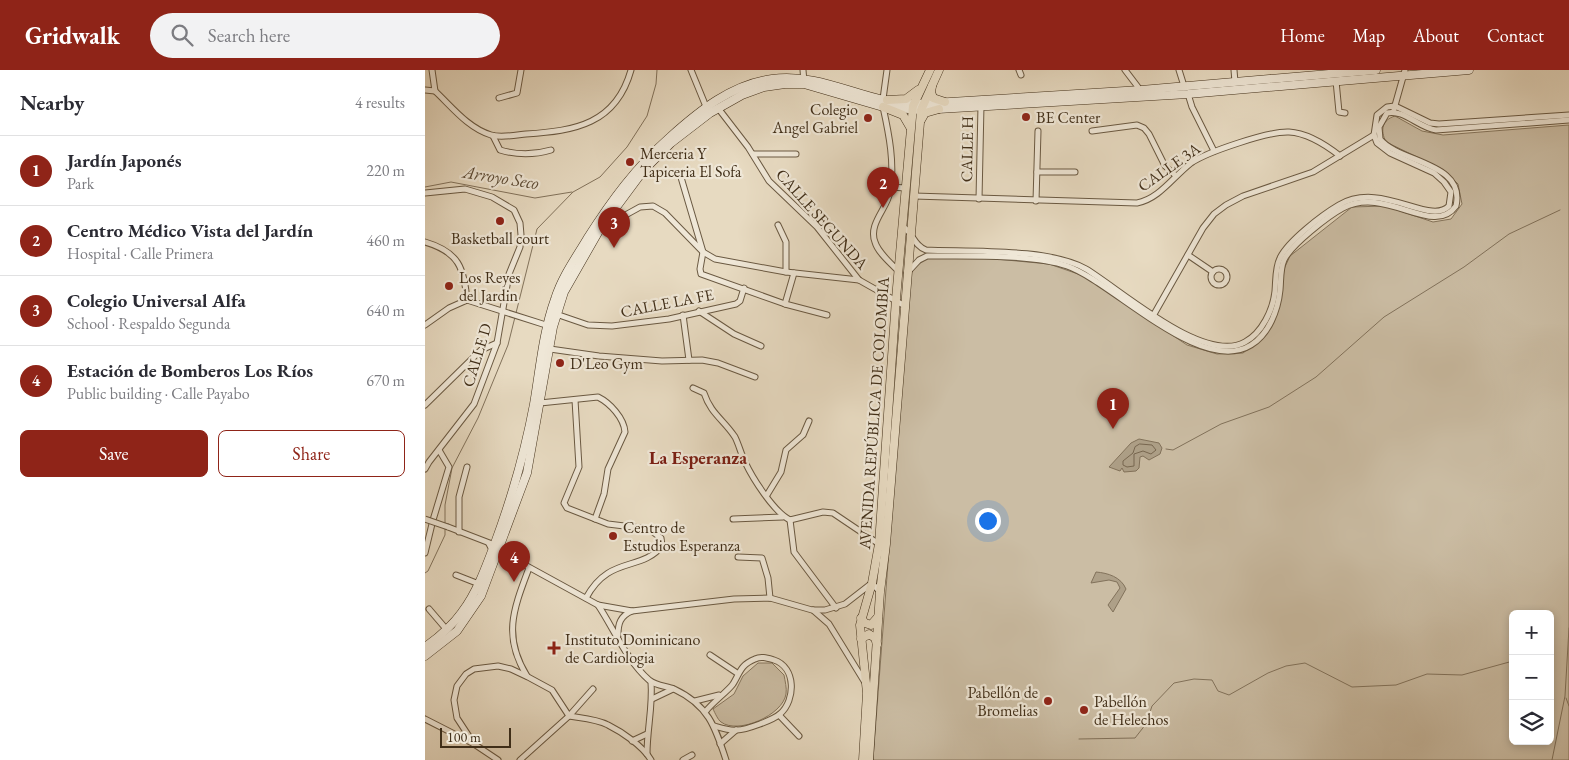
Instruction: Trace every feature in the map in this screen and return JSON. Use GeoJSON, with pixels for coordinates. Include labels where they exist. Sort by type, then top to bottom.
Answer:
{"type":"FeatureCollection","features":[{"type":"Feature","properties":{"kind":"main road","name":"AVENIDA REPÚBLICA DE COLOMBIA"},"geometry":{"type":"LineString","coordinates":[[863,760],[866,684],[861,639],[861,618],[872,583],[879,544],[896,299],[911,129],[931,70]]}},
{"type":"Feature","properties":{"kind":"main road","name":"AVENIDA REPÚBLICA DE COLOMBIA"},"geometry":{"type":"LineString","coordinates":[[928,83],[939,70]]}},
{"type":"Feature","properties":{"kind":"main road"},"geometry":{"type":"LineString","coordinates":[[1141,93],[1184,86],[1305,73],[1376,70]]}},
{"type":"Feature","properties":{"kind":"main road"},"geometry":{"type":"LineString","coordinates":[[425,656],[447,640],[465,621],[481,596],[520,469],[551,326],[569,280],[600,229],[643,171],[671,143],[727,94],[749,84],[771,79],[804,78],[884,102],[918,107],[1141,93],[1188,94],[1404,73],[1469,70]]}},
{"type":"Feature","properties":{"kind":"main road"},"geometry":{"type":"LineString","coordinates":[[425,647],[447,630],[463,612],[479,584],[495,548],[527,472],[550,348],[554,301],[564,276],[620,189],[651,154],[708,110],[718,108],[742,95],[764,87],[785,84],[804,78]]}},
{"type":"Feature","properties":{"kind":"main road"},"geometry":{"type":"LineString","coordinates":[[884,102],[906,99],[928,83],[931,95],[942,106]]}},
{"type":"Feature","properties":{"kind":"main road"},"geometry":{"type":"LineString","coordinates":[[884,102],[903,114],[911,129]]}},
{"type":"Feature","properties":{"kind":"main road"},"geometry":{"type":"LineString","coordinates":[[920,122],[925,113],[942,106]]}},
{"type":"Feature","properties":{"kind":"main road","name":"AVENIDA REPÚBLICA DE COLOMBIA"},"geometry":{"type":"LineString","coordinates":[[869,760],[878,646],[878,617],[920,122],[918,107]]}},
{"type":"Feature","properties":{"kind":"main road"},"geometry":{"type":"LineString","coordinates":[[861,618],[865,624],[871,625],[878,617]]}},
{"type":"Feature","properties":{"kind":"main road"},"geometry":{"type":"LineString","coordinates":[[861,639],[866,634],[872,635],[878,646]]}},
{"type":"Feature","properties":{"kind":"street"},"geometry":{"type":"LineString","coordinates":[[432,70],[435,90],[474,128],[493,136],[542,133],[587,124],[603,114],[618,99],[627,85],[631,70]]}},
{"type":"Feature","properties":{"kind":"street"},"geometry":{"type":"LineString","coordinates":[[499,98],[517,93],[521,70]]}},
{"type":"Feature","properties":{"kind":"street"},"geometry":{"type":"LineString","coordinates":[[691,70],[708,110]]}},
{"type":"Feature","properties":{"kind":"street"},"geometry":{"type":"LineString","coordinates":[[887,70],[884,102],[889,137],[891,187],[887,202],[874,228],[873,236],[879,249],[899,272],[908,273],[919,260],[927,256],[984,255]]}},
{"type":"Feature","properties":{"kind":"street"},"geometry":{"type":"LineString","coordinates":[[1125,70],[1141,93]]}},
{"type":"Feature","properties":{"kind":"street"},"geometry":{"type":"LineString","coordinates":[[1179,70],[1184,86]]}},
{"type":"Feature","properties":{"kind":"street"},"geometry":{"type":"LineString","coordinates":[[1234,70],[1235,82]]}},
{"type":"Feature","properties":{"kind":"street"},"geometry":{"type":"LineString","coordinates":[[1394,112],[1404,73]]}},
{"type":"Feature","properties":{"kind":"street"},"geometry":{"type":"LineString","coordinates":[[1336,81],[1339,112],[1345,113]]}},
{"type":"Feature","properties":{"kind":"street"},"geometry":{"type":"LineString","coordinates":[[425,90],[435,90]]}},
{"type":"Feature","properties":{"kind":"street"},"geometry":{"type":"LineString","coordinates":[[1188,94],[1192,107],[1213,151]]}},
{"type":"Feature","properties":{"kind":"street","name":"CALLE H"},"geometry":{"type":"LineString","coordinates":[[979,199],[981,103]]}},
{"type":"Feature","properties":{"kind":"street"},"geometry":{"type":"LineString","coordinates":[[902,226],[911,231],[914,241],[926,250],[1028,257],[1066,265],[1095,278],[1187,340],[1211,349],[1230,351],[1251,345],[1264,333],[1278,303],[1281,268],[1290,248],[1339,211],[1355,203],[1370,201],[1385,203],[1430,218],[1442,217],[1456,206],[1457,194],[1452,184],[1444,175],[1435,168],[1382,145],[1374,135],[1377,116],[1387,107],[1395,106],[1430,123],[1439,124],[1569,115]]}},
{"type":"Feature","properties":{"kind":"street","name":"CALLE SEGUNDA"},"geometry":{"type":"LineString","coordinates":[[718,108],[753,154],[769,181],[817,227],[859,280],[896,299],[905,306]]}},
{"type":"Feature","properties":{"kind":"street"},"geometry":{"type":"LineString","coordinates":[[1382,145],[1379,127],[1384,116],[1394,112],[1425,128],[1436,130],[1569,120]]}},
{"type":"Feature","properties":{"kind":"street"},"geometry":{"type":"LineString","coordinates":[[1092,131],[1137,125],[1144,128],[1165,166],[1175,176]]}},
{"type":"Feature","properties":{"kind":"street"},"geometry":{"type":"LineString","coordinates":[[1036,201],[1038,132]]}},
{"type":"Feature","properties":{"kind":"street","name":"CALLE 3A"},"geometry":{"type":"LineString","coordinates":[[914,196],[1137,203],[1155,197],[1175,176],[1193,162],[1213,151],[1279,132],[1289,132],[1318,141],[1340,156]]}},
{"type":"Feature","properties":{"kind":"street"},"geometry":{"type":"LineString","coordinates":[[1152,316],[1203,228],[1214,214],[1243,196],[1313,172],[1374,135]]}},
{"type":"Feature","properties":{"kind":"street"},"geometry":{"type":"LineString","coordinates":[[493,136],[500,150],[511,154],[539,154],[551,150]]}},
{"type":"Feature","properties":{"kind":"street"},"geometry":{"type":"LineString","coordinates":[[753,154],[795,154]]}},
{"type":"Feature","properties":{"kind":"street"},"geometry":{"type":"LineString","coordinates":[[1037,172],[1075,172]]}},
{"type":"Feature","properties":{"kind":"street"},"geometry":{"type":"LineString","coordinates":[[680,174],[703,252],[701,274],[785,304],[827,315]]}},
{"type":"Feature","properties":{"kind":"street"},"geometry":{"type":"LineString","coordinates":[[891,187],[905,188]]}},
{"type":"Feature","properties":{"kind":"street","name":"CALLE D"},"geometry":{"type":"LineString","coordinates":[[425,193],[465,189],[492,197],[514,210],[520,223],[520,247],[509,274],[497,343],[475,404],[425,469]]}},
{"type":"Feature","properties":{"kind":"street"},"geometry":{"type":"LineString","coordinates":[[600,229],[640,207],[653,206],[665,213],[703,252],[726,262],[786,272],[859,280]]}},
{"type":"Feature","properties":{"kind":"street"},"geometry":{"type":"LineString","coordinates":[[778,225],[786,242],[786,272]]}},
{"type":"Feature","properties":{"kind":"street"},"geometry":{"type":"LineString","coordinates":[[425,242],[445,250],[459,264],[464,273],[467,300]]}},
{"type":"Feature","properties":{"kind":"street"},"geometry":{"type":"LineString","coordinates":[[1188,255],[1213,272]]}},
{"type":"Feature","properties":{"kind":"street"},"geometry":{"type":"LineString","coordinates":[[785,304],[794,273]]}},
{"type":"Feature","properties":{"kind":"street","name":"CALLE LA FE"},"geometry":{"type":"LineString","coordinates":[[557,314],[588,325],[612,326],[683,316],[739,303],[744,288]]}},
{"type":"Feature","properties":{"kind":"street"},"geometry":{"type":"LineString","coordinates":[[425,324],[449,308],[467,300],[551,326]]}},
{"type":"Feature","properties":{"kind":"street"},"geometry":{"type":"LineString","coordinates":[[699,311],[734,334],[761,346]]}},
{"type":"Feature","properties":{"kind":"street"},"geometry":{"type":"LineString","coordinates":[[683,316],[689,360]]}},
{"type":"Feature","properties":{"kind":"street"},"geometry":{"type":"LineString","coordinates":[[425,405],[481,350],[497,343]]}},
{"type":"Feature","properties":{"kind":"street"},"geometry":{"type":"LineString","coordinates":[[550,348],[599,356],[718,363],[755,377]]}},
{"type":"Feature","properties":{"kind":"street"},"geometry":{"type":"LineString","coordinates":[[693,388],[703,393],[709,409],[724,423],[736,440],[745,463],[783,516],[790,520],[828,512],[879,544]]}},
{"type":"Feature","properties":{"kind":"street"},"geometry":{"type":"LineString","coordinates":[[540,403],[598,397],[605,400],[625,426],[625,432],[609,469],[604,494],[595,519]]}},
{"type":"Feature","properties":{"kind":"street"},"geometry":{"type":"LineString","coordinates":[[575,400],[579,467],[565,503],[567,508],[595,519],[625,527],[649,529],[661,538],[662,546],[656,554],[606,573],[594,584],[586,598]]}},
{"type":"Feature","properties":{"kind":"street"},"geometry":{"type":"LineString","coordinates":[[767,495],[781,472],[786,450],[803,435],[809,421]]}},
{"type":"Feature","properties":{"kind":"street"},"geometry":{"type":"LineString","coordinates":[[425,553],[449,467],[439,450]]}},
{"type":"Feature","properties":{"kind":"street"},"geometry":{"type":"LineString","coordinates":[[459,532],[459,497],[467,467]]}},
{"type":"Feature","properties":{"kind":"street"},"geometry":{"type":"LineString","coordinates":[[733,519],[783,516]]}},
{"type":"Feature","properties":{"kind":"street"},"geometry":{"type":"LineString","coordinates":[[425,519],[495,548],[514,562],[527,566],[598,605],[632,611],[734,599],[770,598],[812,610],[836,608],[872,583],[880,592]]}},
{"type":"Feature","properties":{"kind":"street"},"geometry":{"type":"LineString","coordinates":[[790,520],[793,552],[836,608]]}},
{"type":"Feature","properties":{"kind":"street"},"geometry":{"type":"LineString","coordinates":[[738,557],[762,558],[768,578],[770,598]]}},
{"type":"Feature","properties":{"kind":"street"},"geometry":{"type":"LineString","coordinates":[[527,566],[512,618],[513,646],[517,660],[528,677]]}},
{"type":"Feature","properties":{"kind":"street"},"geometry":{"type":"LineString","coordinates":[[456,575],[479,584]]}},
{"type":"Feature","properties":{"kind":"street"},"geometry":{"type":"LineString","coordinates":[[598,605],[637,666],[651,682],[673,689],[695,701],[705,711],[714,726],[726,760]]}},
{"type":"Feature","properties":{"kind":"street"},"geometry":{"type":"LineString","coordinates":[[429,609],[444,624],[447,630]]}},
{"type":"Feature","properties":{"kind":"street"},"geometry":{"type":"LineString","coordinates":[[812,610],[829,624],[866,684]]}},
{"type":"Feature","properties":{"kind":"street"},"geometry":{"type":"LineString","coordinates":[[618,636],[619,622],[626,614],[632,611]]}},
{"type":"Feature","properties":{"kind":"street"},"geometry":{"type":"LineString","coordinates":[[710,655],[737,672]]}},
{"type":"Feature","properties":{"kind":"street"},"geometry":{"type":"LineString","coordinates":[[705,711],[733,683],[737,672],[755,658],[765,657],[779,661],[787,669],[791,680],[791,692],[788,704],[779,715],[736,730],[721,744]]}},
{"type":"Feature","properties":{"kind":"street"},"geometry":{"type":"LineString","coordinates":[[511,669],[517,660]]}},
{"type":"Feature","properties":{"kind":"street"},"geometry":{"type":"LineString","coordinates":[[474,744],[457,718],[454,700],[457,686],[466,674],[474,669],[491,666],[511,669],[551,690],[569,716],[607,724],[632,741],[651,760]]}},
{"type":"Feature","properties":{"kind":"street"},"geometry":{"type":"LineString","coordinates":[[647,754],[647,734],[652,699],[651,682]]}},
{"type":"Feature","properties":{"kind":"street"},"geometry":{"type":"LineString","coordinates":[[521,760],[569,716],[593,688]]}},
{"type":"Feature","properties":{"kind":"street"},"geometry":{"type":"LineString","coordinates":[[652,699],[673,689]]}},
{"type":"Feature","properties":{"kind":"street"},"geometry":{"type":"LineString","coordinates":[[695,701],[719,695]]}},
{"type":"Feature","properties":{"kind":"street"},"geometry":{"type":"LineString","coordinates":[[779,715],[799,736]]}},
{"type":"Feature","properties":{"kind":"street"},"geometry":{"type":"LineString","coordinates":[[425,719],[474,744],[498,760]]}},
{"type":"Feature","properties":{"kind":"street"},"geometry":{"type":"LineString","coordinates":[[714,726],[736,730]]}},
{"type":"Feature","properties":{"kind":"street"},"geometry":{"type":"LineString","coordinates":[[632,741],[647,734]]}},
{"type":"Feature","properties":{"kind":"street"},"geometry":{"type":"LineString","coordinates":[[683,760],[692,755]]}},
{"type":"Feature","properties":{"kind":"shaded area"},"geometry":{"type":"Polygon","coordinates":[[[1395,116],[1422,131],[1443,135],[1569,125],[1569,760],[873,760],[910,274],[916,266],[928,258],[985,258],[1049,264],[1084,276],[1187,345],[1217,354],[1243,353],[1264,337],[1279,308],[1284,269],[1290,256],[1352,207],[1385,206],[1433,222],[1451,219],[1462,204],[1458,184],[1444,170],[1386,142],[1383,126],[1387,120],[1395,116]]]}},
{"type":"Feature","properties":{"kind":"shaded area"},"geometry":{"type":"Polygon","coordinates":[[[758,663],[772,663],[784,675],[786,694],[783,702],[769,716],[759,721],[738,726],[721,722],[713,709],[734,694],[743,676],[758,663]]]}},
{"type":"Feature","properties":{"kind":"water"},"geometry":{"type":"Polygon","coordinates":[[[1139,439],[1159,443],[1162,448],[1160,454],[1149,460],[1143,456],[1140,457],[1139,468],[1136,471],[1124,472],[1122,468],[1120,471],[1109,467],[1131,443],[1139,439]]]}},
{"type":"Feature","properties":{"kind":"water"},"geometry":{"type":"Polygon","coordinates":[[[1096,572],[1114,576],[1121,581],[1126,589],[1113,612],[1108,605],[1120,588],[1117,582],[1109,580],[1091,583],[1096,572]]]}},
{"type":"Feature","properties":{"kind":"waterway"},"geometry":{"type":"LineString","coordinates":[[516,313],[537,229],[573,192],[600,177],[627,147],[647,116],[656,84],[657,70]]}},
{"type":"Feature","properties":{"kind":"waterway","name":"Arroyo Seco"},"geometry":{"type":"LineString","coordinates":[[425,187],[451,182],[535,198],[572,192]]}},
{"type":"Feature","properties":{"kind":"waterway"},"geometry":{"type":"LineString","coordinates":[[1166,449],[1173,450],[1221,424],[1269,407],[1316,377],[1384,317],[1464,267],[1509,234],[1560,210]]}},
{"type":"Feature","properties":{"kind":"waterway"},"geometry":{"type":"LineString","coordinates":[[445,524],[445,505],[452,468],[478,418],[508,345],[515,317]]}},
{"type":"Feature","properties":{"kind":"waterway"},"geometry":{"type":"LineString","coordinates":[[425,573],[428,571],[445,535],[445,528]]}},
{"type":"Feature","properties":{"kind":"waterway"},"geometry":{"type":"LineString","coordinates":[[1552,760],[1565,696],[1569,628]]}},
{"type":"Feature","properties":{"kind":"waterway"},"geometry":{"type":"LineString","coordinates":[[1079,739],[1135,738],[1146,724],[1152,706],[1174,683],[1194,679],[1212,680],[1218,691],[1229,695],[1268,673],[1286,666],[1305,663],[1352,687],[1396,685],[1427,674],[1462,675],[1509,662]]}},
{"type":"Feature","properties":{"kind":"waterway"},"geometry":{"type":"LineString","coordinates":[[1566,698],[1569,706]]}},
{"type":"Feature","properties":{"kind":"place","name":"BE Center"},"geometry":{"type":"Point","coordinates":[1026,117]}},
{"type":"Feature","properties":{"kind":"place","name":"Colegio Angel Gabriel"},"geometry":{"type":"Point","coordinates":[868,118]}},
{"type":"Feature","properties":{"kind":"place","name":"Merceria Y Tapiceria El Sofa"},"geometry":{"type":"Point","coordinates":[630,162]}},
{"type":"Feature","properties":{"kind":"place","name":"Centro Médico Vista del Jardín"},"geometry":{"type":"Point","coordinates":[883,208]}},
{"type":"Feature","properties":{"kind":"place","name":"Basketball court"},"geometry":{"type":"Point","coordinates":[500,221]}},
{"type":"Feature","properties":{"kind":"place","name":"Colegio Universal Alfa"},"geometry":{"type":"Point","coordinates":[614,248]}},
{"type":"Feature","properties":{"kind":"place","name":"Los Reyes del Jardin"},"geometry":{"type":"Point","coordinates":[449,286]}},
{"type":"Feature","properties":{"kind":"place","name":"D'Leo Gym"},"geometry":{"type":"Point","coordinates":[560,363]}},
{"type":"Feature","properties":{"kind":"place","name":"Jardín Japonés"},"geometry":{"type":"Point","coordinates":[1113,429]}},
{"type":"Feature","properties":{"kind":"place","name":"Centro de Estudios Esperanza"},"geometry":{"type":"Point","coordinates":[613,536]}},
{"type":"Feature","properties":{"kind":"place","name":"Estación de Bomberos Los Ríos"},"geometry":{"type":"Point","coordinates":[514,582]}},
{"type":"Feature","properties":{"kind":"place","name":"Instituto Dominicano de Cardiologia"},"geometry":{"type":"Point","coordinates":[554,648]}},
{"type":"Feature","properties":{"kind":"place","name":"Pabellón de Bromelias"},"geometry":{"type":"Point","coordinates":[1048,701]}},
{"type":"Feature","properties":{"kind":"place","name":"Pabellón de Helechos"},"geometry":{"type":"Point","coordinates":[1084,710]}},
{"type":"Feature","properties":{"kind":"district","name":"La Esperanza"},"geometry":{"type":"Point","coordinates":[698,457]}}]}
